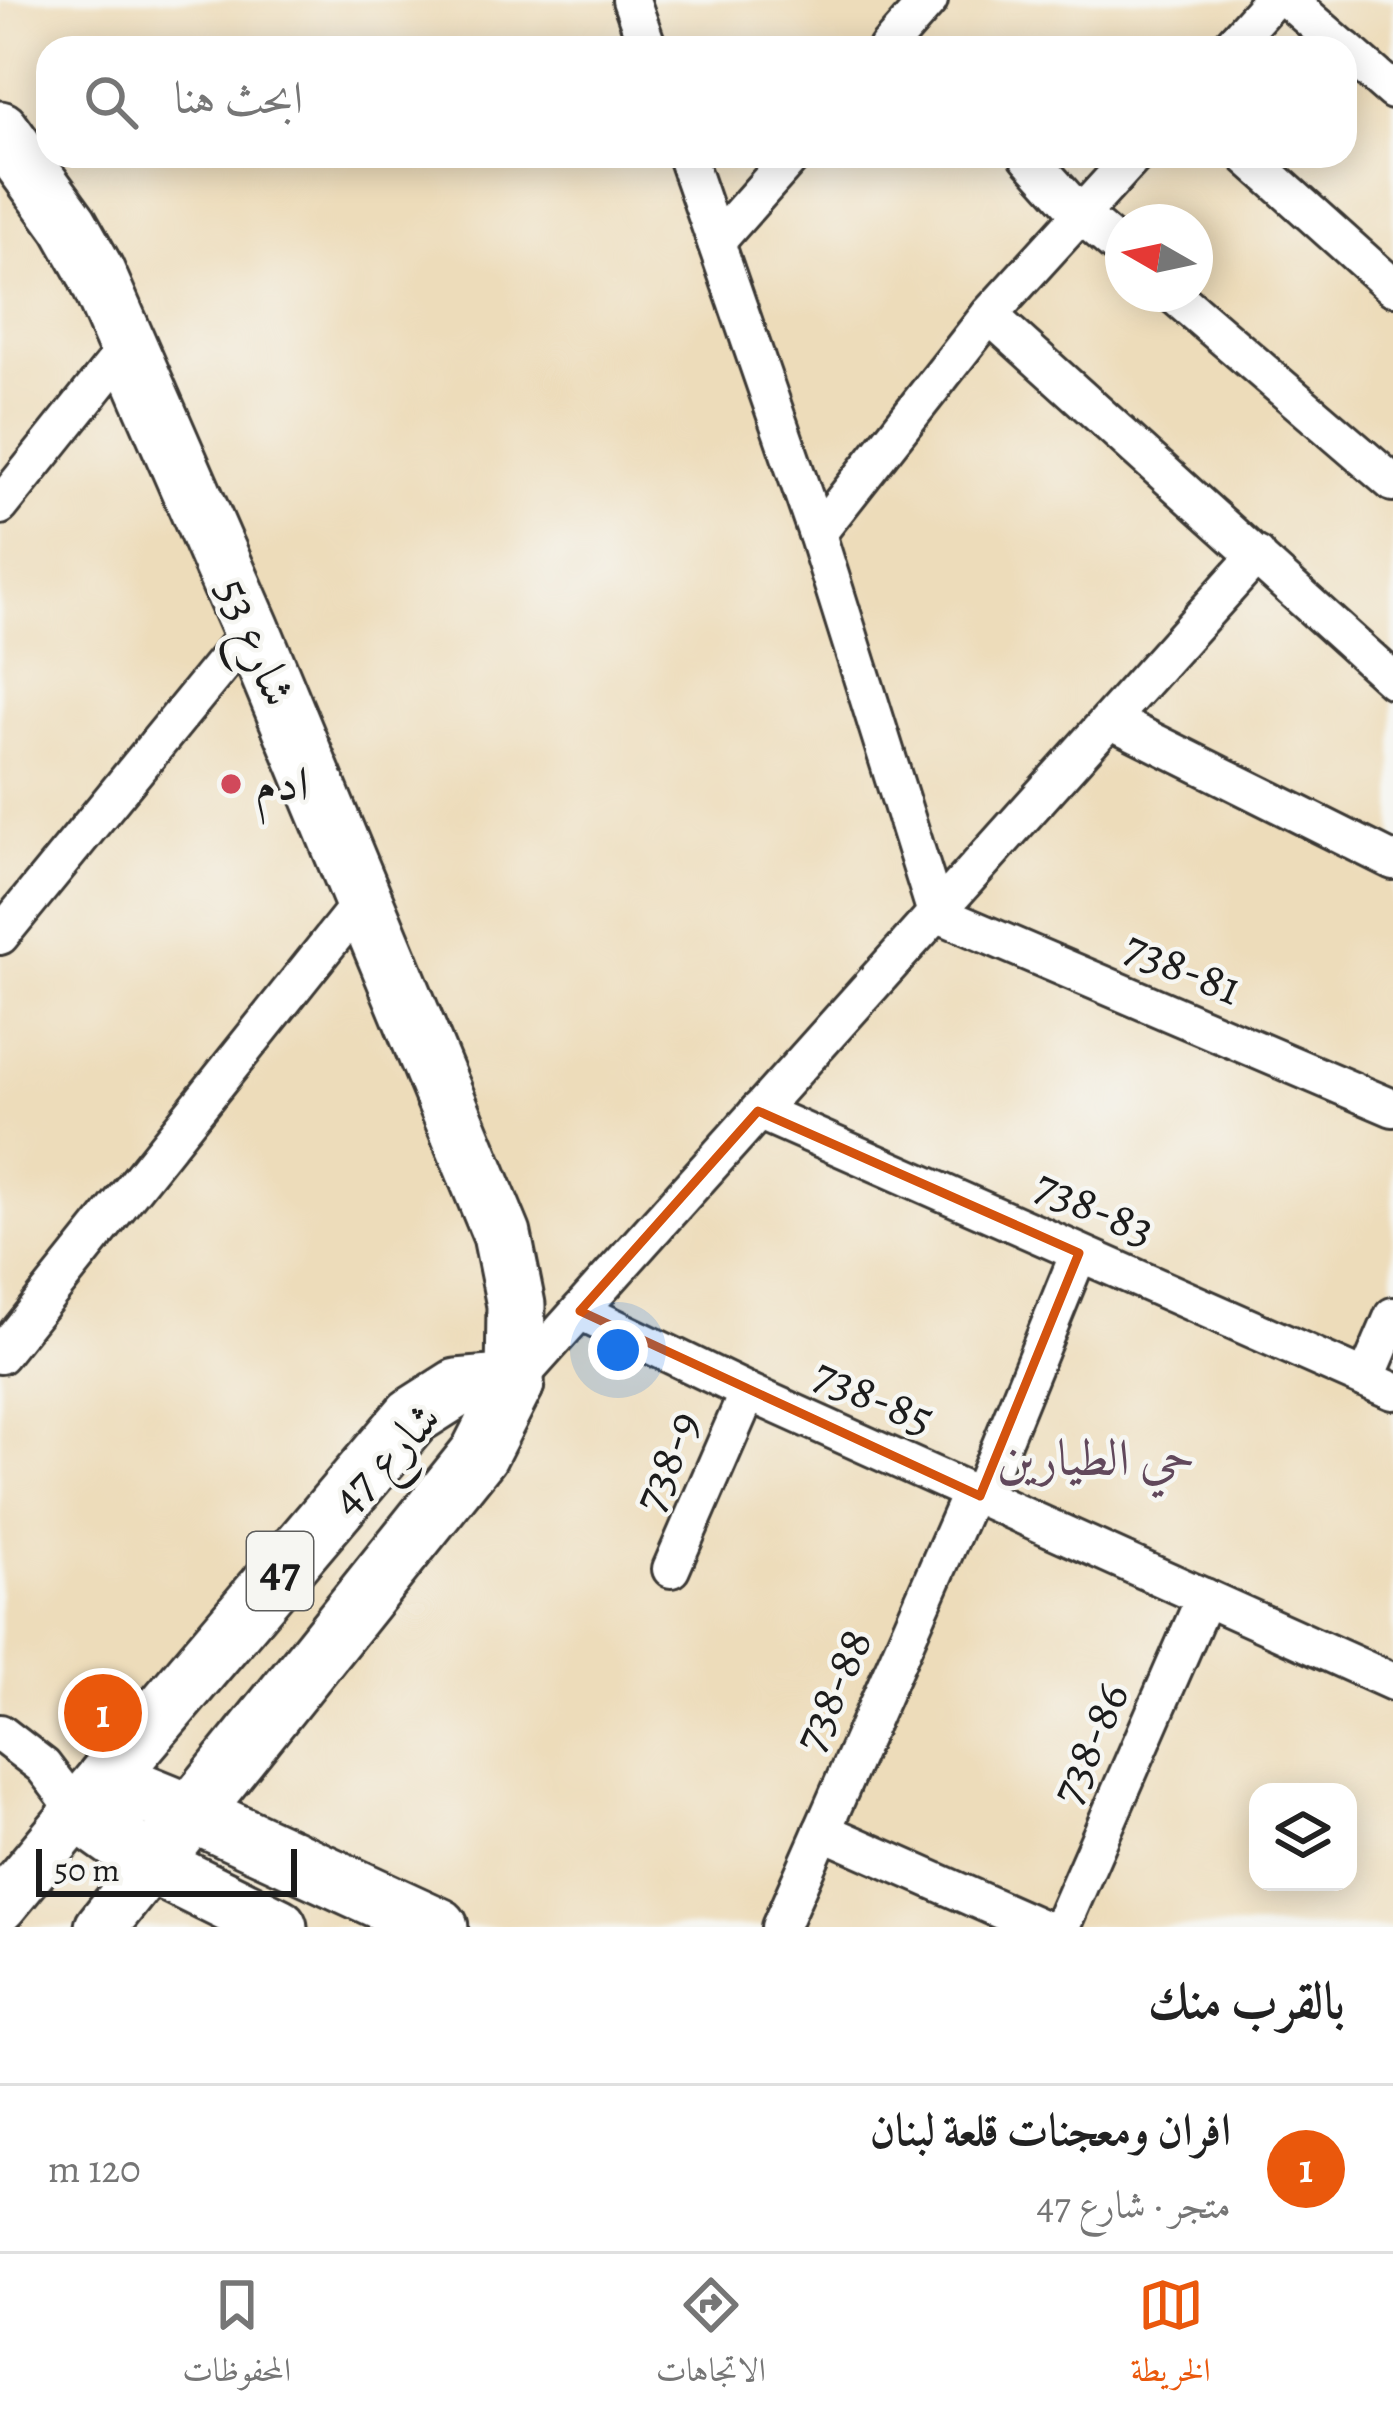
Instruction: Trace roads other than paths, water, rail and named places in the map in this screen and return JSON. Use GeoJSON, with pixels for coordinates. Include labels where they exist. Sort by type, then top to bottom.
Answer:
{"type":"FeatureCollection","features":[{"type":"Feature","properties":{"kind":"main road","name":"شارع 53"},"geometry":{"type":"LineString","coordinates":[[0,130],[70,225],[95,271],[502,1235],[516,1305],[515,1383]]}},
{"type":"Feature","properties":{"kind":"main road","name":"شارع 47"},"geometry":{"type":"LineString","coordinates":[[92,1795],[412,1416],[457,1388],[515,1383],[479,1454],[151,1864]]}},
{"type":"Feature","properties":{"kind":"main road"},"geometry":{"type":"LineString","coordinates":[[92,1795],[192,1813],[439,1927]]}},
{"type":"Feature","properties":{"kind":"main road"},"geometry":{"type":"LineString","coordinates":[[92,1795],[151,1864],[278,1927]]}},
{"type":"Feature","properties":{"kind":"street"},"geometry":{"type":"LineString","coordinates":[[632,0],[644,36]]}},
{"type":"Feature","properties":{"kind":"street"},"geometry":{"type":"LineString","coordinates":[[907,36],[928,0]]}},
{"type":"Feature","properties":{"kind":"street"},"geometry":{"type":"LineString","coordinates":[[1240,36],[1272,0]]}},
{"type":"Feature","properties":{"kind":"street"},"geometry":{"type":"LineString","coordinates":[[1288,0],[1329,36]]}},
{"type":"Feature","properties":{"kind":"street"},"geometry":{"type":"LineString","coordinates":[[1357,60],[1393,91]]}},
{"type":"Feature","properties":{"kind":"street"},"geometry":{"type":"LineString","coordinates":[[690,168],[817,534],[936,913]]}},
{"type":"Feature","properties":{"kind":"street"},"geometry":{"type":"LineString","coordinates":[[716,242],[781,168]]}},
{"type":"Feature","properties":{"kind":"street"},"geometry":{"type":"LineString","coordinates":[[1039,168],[1105,236]]}},
{"type":"Feature","properties":{"kind":"street"},"geometry":{"type":"LineString","coordinates":[[817,534],[989,315],[1123,168]]}},
{"type":"Feature","properties":{"kind":"street"},"geometry":{"type":"LineString","coordinates":[[1260,168],[1393,287]]}},
{"type":"Feature","properties":{"kind":"street"},"geometry":{"type":"LineString","coordinates":[[1194,312],[1393,483]]}},
{"type":"Feature","properties":{"kind":"street"},"geometry":{"type":"LineString","coordinates":[[989,315],[1393,680]]}},
{"type":"Feature","properties":{"kind":"street"},"geometry":{"type":"LineString","coordinates":[[0,506],[128,346]]}},
{"type":"Feature","properties":{"kind":"street","name":"شارع 47"},"geometry":{"type":"LineString","coordinates":[[515,1383],[1257,555]]}},
{"type":"Feature","properties":{"kind":"street"},"geometry":{"type":"LineString","coordinates":[[0,936],[250,629]]}},
{"type":"Feature","properties":{"kind":"street"},"geometry":{"type":"LineString","coordinates":[[1109,720],[1393,861]]}},
{"type":"Feature","properties":{"kind":"street"},"geometry":{"type":"LineString","coordinates":[[0,1354],[363,899]]}},
{"type":"Feature","properties":{"kind":"street","name":"738-81"},"geometry":{"type":"LineString","coordinates":[[936,913],[1393,1108]]}},
{"type":"Feature","properties":{"kind":"street","name":"738-83"},"geometry":{"type":"LineString","coordinates":[[758,1111],[1380,1385]]}},
{"type":"Feature","properties":{"kind":"street","name":"738-88"},"geometry":{"type":"LineString","coordinates":[[780,1927],[1079,1253]]}},
{"type":"Feature","properties":{"kind":"street","name":"738-85"},"geometry":{"type":"LineString","coordinates":[[580,1311],[748,1392],[1393,1682]]}},
{"type":"Feature","properties":{"kind":"street"},"geometry":{"type":"LineString","coordinates":[[1380,1385],[1393,1316]]}},
{"type":"Feature","properties":{"kind":"street","name":"738-9"},"geometry":{"type":"LineString","coordinates":[[671,1569],[748,1392]]}},
{"type":"Feature","properties":{"kind":"street","name":"738-86"},"geometry":{"type":"LineString","coordinates":[[1061,1927],[1204,1597]]}},
{"type":"Feature","properties":{"kind":"street"},"geometry":{"type":"LineString","coordinates":[[0,1733],[92,1795]]}},
{"type":"Feature","properties":{"kind":"street","name":"شارع 47"},"geometry":{"type":"LineString","coordinates":[[0,1906],[92,1795]]}},
{"type":"Feature","properties":{"kind":"street"},"geometry":{"type":"LineString","coordinates":[[822,1831],[1039,1927]]}},
{"type":"Feature","properties":{"kind":"street","name":"شارع 47"},"geometry":{"type":"LineString","coordinates":[[101,1927],[151,1864]]}},
{"type":"Feature","properties":{"kind":"place","name":"ادم"},"geometry":{"type":"Point","coordinates":[231,784]}},
{"type":"Feature","properties":{"kind":"place","name":"افران ومعجنات قلعة لبنان"},"geometry":{"type":"Point","coordinates":[103,1713]}},
{"type":"Feature","properties":{"kind":"district","name":"حي الطيارين"},"geometry":{"type":"Point","coordinates":[1096,1458]}}]}
